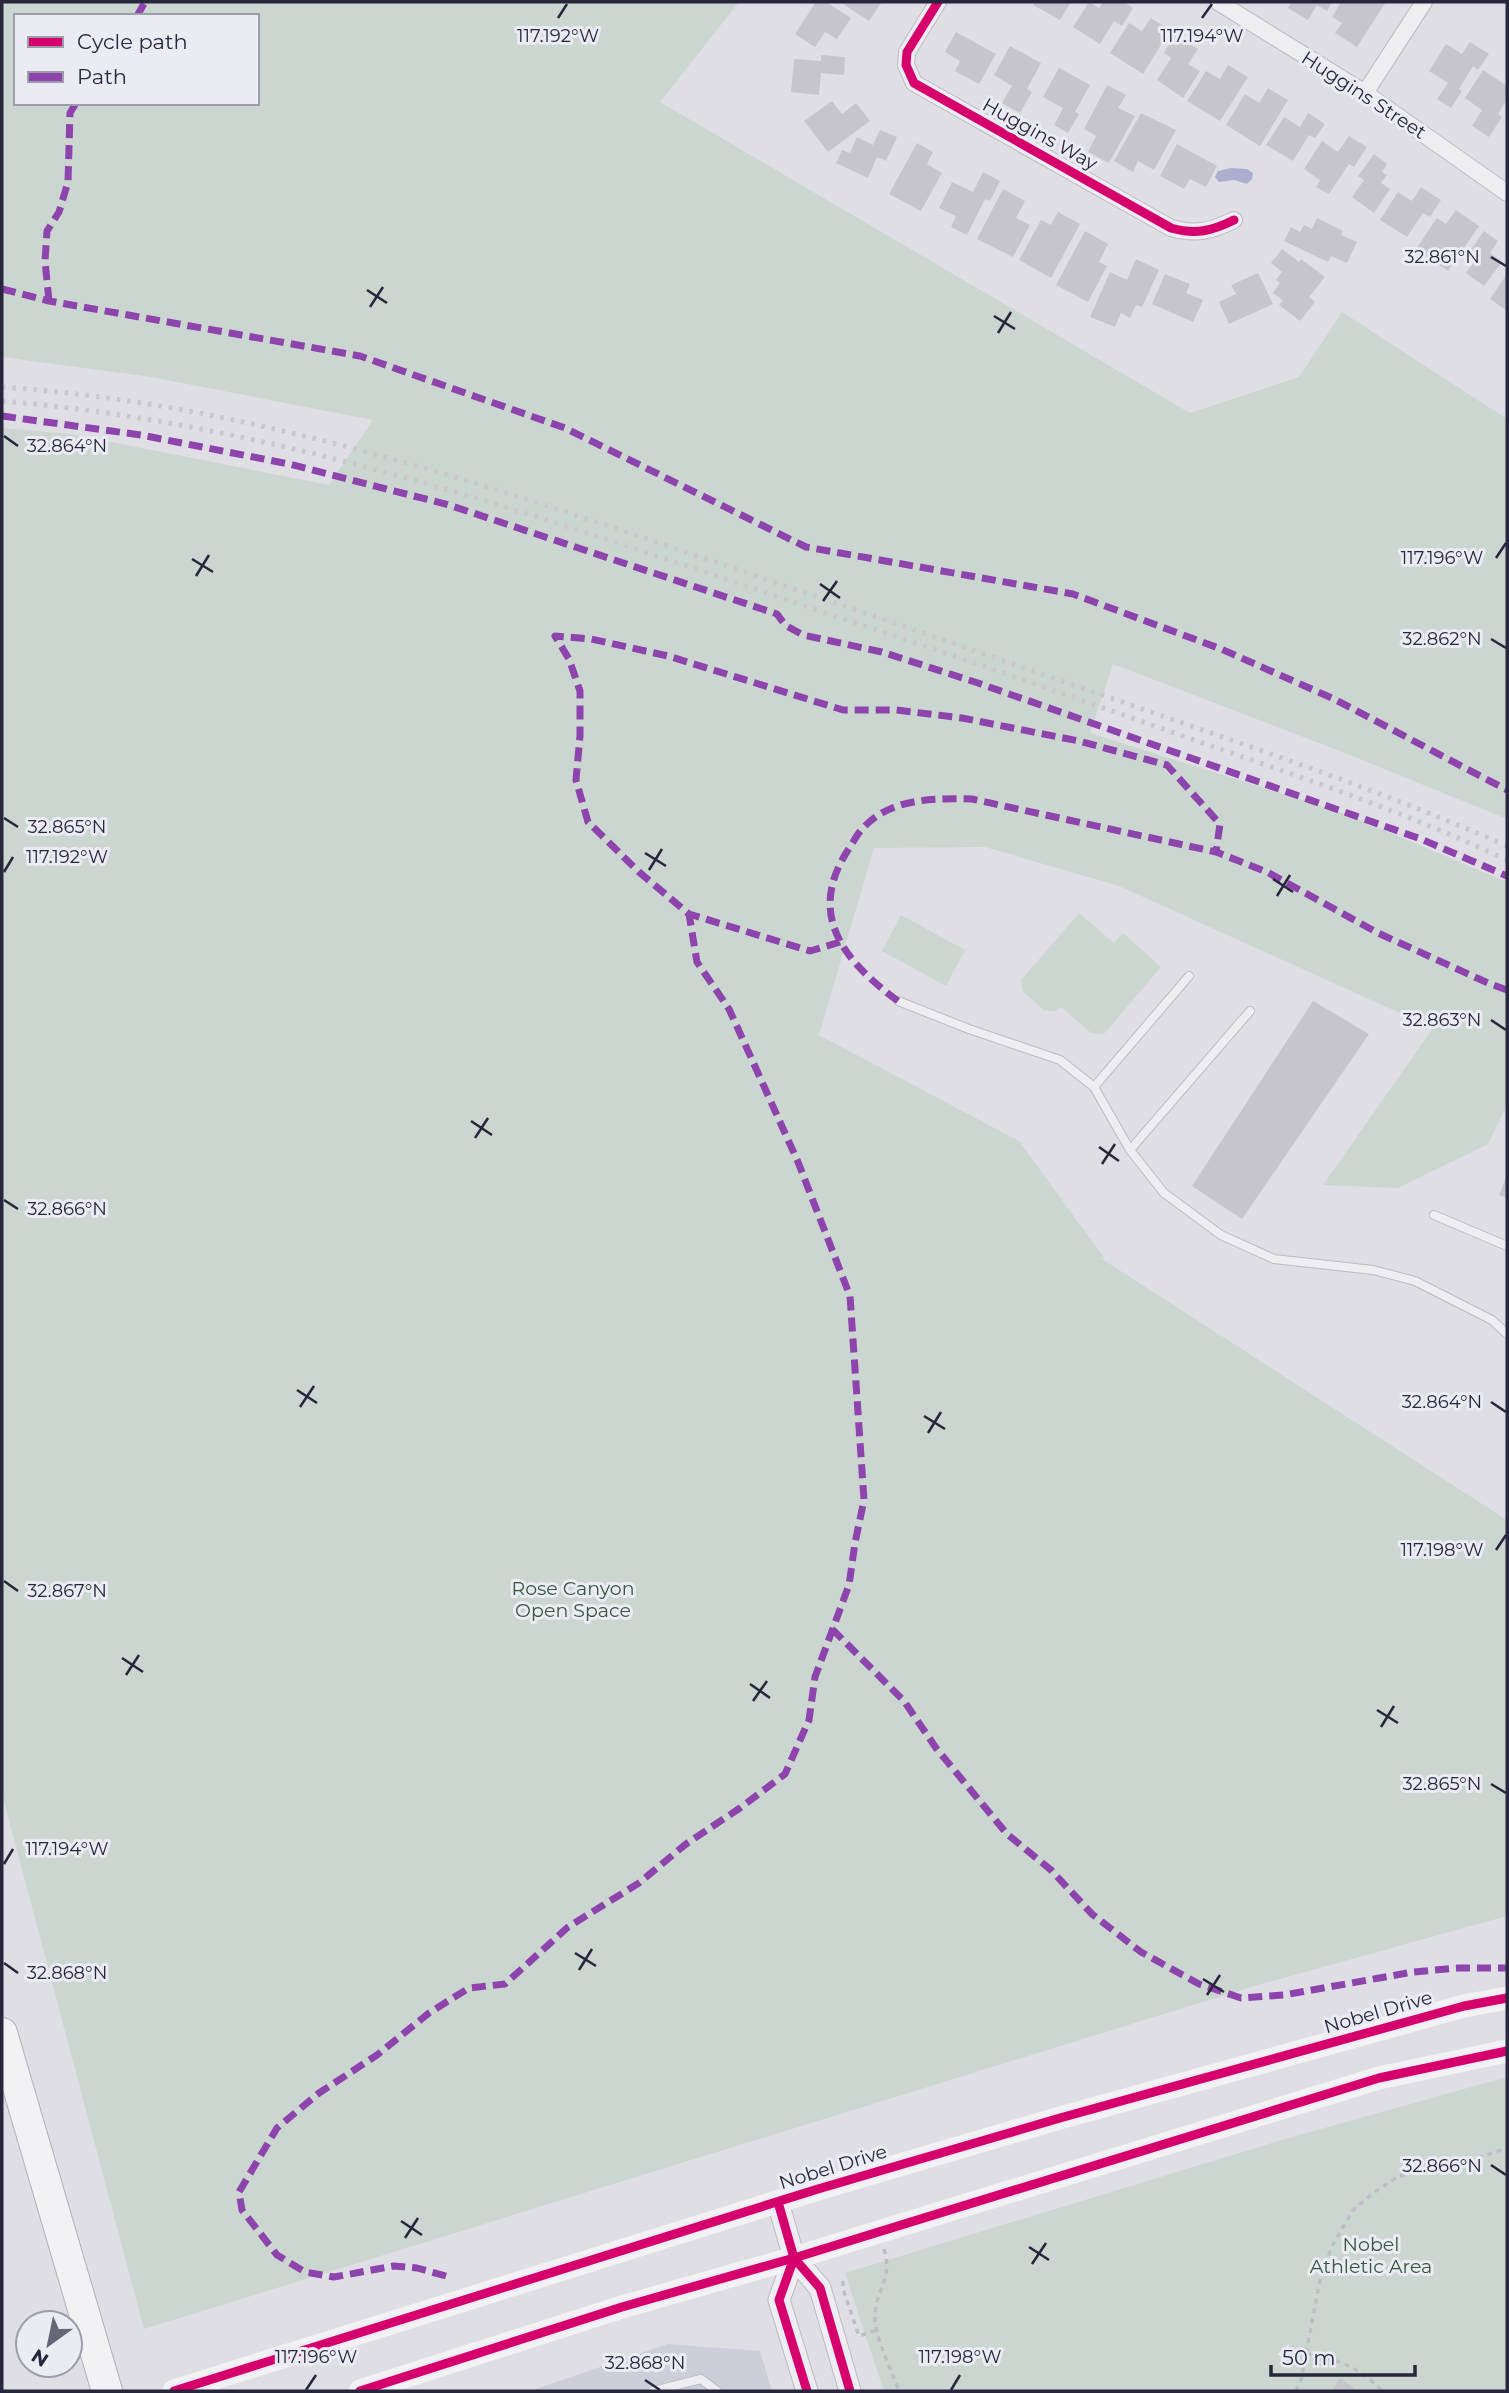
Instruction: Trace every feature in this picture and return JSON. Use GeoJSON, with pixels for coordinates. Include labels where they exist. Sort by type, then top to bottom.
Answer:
{"type":"FeatureCollection","features":[{"type":"Feature","properties":{"kind":"highway"},"geometry":{"type":"LineString","coordinates":[[2,2033],[107,2391]]}},
{"type":"Feature","properties":{"kind":"main road","name":"Nobel Drive"},"geometry":{"type":"LineString","coordinates":[[174,2391],[778,2202],[1060,2118],[1464,2006],[1507,1998]]}},
{"type":"Feature","properties":{"kind":"main road"},"geometry":{"type":"LineString","coordinates":[[360,2391],[622,2307],[794,2258],[1379,2078],[1507,2051]]}},
{"type":"Feature","properties":{"kind":"street","name":"Huggins Way"},"geometry":{"type":"LineString","coordinates":[[938,2],[907,52],[906,65],[914,83],[1171,228],[1188,233],[1218,228],[1234,220]]}},
{"type":"Feature","properties":{"kind":"street","name":"Huggins Street"},"geometry":{"type":"LineString","coordinates":[[1218,2],[1365,93],[1507,193]]}},
{"type":"Feature","properties":{"kind":"street"},"geometry":{"type":"LineString","coordinates":[[1365,93],[1424,2]]}},
{"type":"Feature","properties":{"kind":"street"},"geometry":{"type":"LineString","coordinates":[[778,2202],[794,2258],[820,2288],[850,2391]]}},
{"type":"Feature","properties":{"kind":"street"},"geometry":{"type":"LineString","coordinates":[[794,2258],[779,2300],[807,2391]]}},
{"type":"Feature","properties":{"kind":"lane"},"geometry":{"type":"LineString","coordinates":[[1094,1087],[1189,976]]}},
{"type":"Feature","properties":{"kind":"lane"},"geometry":{"type":"LineString","coordinates":[[898,1001],[1060,1060],[1094,1087],[1130,1150],[1164,1193],[1221,1235],[1274,1259],[1373,1270],[1415,1281],[1492,1320],[1507,1334]]}},
{"type":"Feature","properties":{"kind":"lane"},"geometry":{"type":"LineString","coordinates":[[1130,1150],[1250,1011]]}},
{"type":"Feature","properties":{"kind":"lane"},"geometry":{"type":"LineString","coordinates":[[1434,1215],[1507,1246]]}},
{"type":"Feature","properties":{"kind":"lane"},"geometry":{"type":"LineString","coordinates":[[653,2391],[701,2379],[717,2391]]}},
{"type":"Feature","properties":{"kind":"path"},"geometry":{"type":"LineString","coordinates":[[1296,2391],[1301,2380],[1320,2280],[1332,2246],[1353,2210],[1398,2176],[1459,2164],[1507,2148]]}},
{"type":"Feature","properties":{"kind":"path"},"geometry":{"type":"LineString","coordinates":[[878,2231],[889,2268],[874,2315],[899,2391]]}},
{"type":"Feature","properties":{"kind":"path"},"geometry":{"type":"LineString","coordinates":[[843,2281],[843,2289],[859,2336],[877,2330]]}},
{"type":"Feature","properties":{"kind":"path"},"geometry":{"type":"LineString","coordinates":[[1306,2354],[1329,2357],[1350,2365],[1381,2391]]}},
{"type":"Feature","properties":{"kind":"shaded area"},"geometry":{"type":"Polygon","coordinates":[[[668,2344],[760,2351],[772,2391],[530,2391],[668,2344]]]}},
{"type":"Feature","properties":{"kind":"green space","name":"Rose Canyon Open Space"},"geometry":{"type":"Polygon","coordinates":[[[2,2],[739,2],[660,102],[1190,413],[1299,377],[1342,312],[1507,419],[1507,819],[1345,753],[1113,664],[1090,733],[1343,813],[1507,882],[1507,1105],[1488,1144],[1398,1188],[1323,1185],[1433,1028],[1119,886],[985,847],[874,848],[819,1035],[1019,1141],[1105,1259],[1099,1257],[1507,1520],[1507,1916],[1258,1985],[144,2329],[2,1794],[2,428],[71,434],[329,485],[373,420],[151,377],[2,357],[2,2]]]}},
{"type":"Feature","properties":{"kind":"green space"},"geometry":{"type":"Polygon","coordinates":[[[1079,913],[1114,943],[1123,933],[1161,967],[1104,1034],[1091,1033],[1061,1007],[1057,1011],[1045,1011],[1023,992],[1021,980],[1079,913]]]}},
{"type":"Feature","properties":{"kind":"green space"},"geometry":{"type":"Polygon","coordinates":[[[901,915],[965,950],[946,986],[882,951],[901,915]]]}},
{"type":"Feature","properties":{"kind":"green space","name":"Nobel Athletic Area"},"geometry":{"type":"Polygon","coordinates":[[[1507,2077],[1507,2391],[884,2391],[845,2273],[1285,2139],[1507,2077]]]}},
{"type":"Feature","properties":{"kind":"water"},"geometry":{"type":"Polygon","coordinates":[[[1247,169],[1253,173],[1252,179],[1247,184],[1234,180],[1219,182],[1215,177],[1218,171],[1247,169]]]}},
{"type":"Feature","properties":{"kind":"building"},"geometry":{"type":"Polygon","coordinates":[[[816,2],[826,2],[851,18],[837,39],[825,32],[815,47],[795,34],[816,2]]]}},
{"type":"Feature","properties":{"kind":"building"},"geometry":{"type":"Polygon","coordinates":[[[840,2],[882,2],[869,21],[840,2]]]}},
{"type":"Feature","properties":{"kind":"building"},"geometry":{"type":"Polygon","coordinates":[[[1035,2],[1071,2],[1060,20],[1033,5],[1035,2]]]}},
{"type":"Feature","properties":{"kind":"building"},"geometry":{"type":"Polygon","coordinates":[[[1089,2],[1099,8],[1103,2],[1124,2],[1133,8],[1122,26],[1114,21],[1100,44],[1073,27],[1089,2]]]}},
{"type":"Feature","properties":{"kind":"building"},"geometry":{"type":"Polygon","coordinates":[[[1291,2],[1332,2],[1327,11],[1317,5],[1308,20],[1288,8],[1291,2]]]}},
{"type":"Feature","properties":{"kind":"building"},"geometry":{"type":"Polygon","coordinates":[[[1341,2],[1386,2],[1357,47],[1335,33],[1342,23],[1332,17],[1341,2]]]}},
{"type":"Feature","properties":{"kind":"building"},"geometry":{"type":"Polygon","coordinates":[[[1151,18],[1170,30],[1143,74],[1110,53],[1129,23],[1142,31],[1151,18]]]}},
{"type":"Feature","properties":{"kind":"building"},"geometry":{"type":"Polygon","coordinates":[[[956,32],[996,54],[979,84],[955,71],[960,61],[945,52],[956,32]]]}},
{"type":"Feature","properties":{"kind":"building"},"geometry":{"type":"Polygon","coordinates":[[[1175,34],[1198,49],[1188,64],[1200,71],[1183,98],[1157,80],[1171,58],[1164,53],[1175,34]]]}},
{"type":"Feature","properties":{"kind":"building"},"geometry":{"type":"Polygon","coordinates":[[[1470,42],[1489,54],[1478,70],[1473,66],[1451,108],[1437,99],[1448,83],[1429,71],[1446,44],[1462,54],[1470,42]]]}},
{"type":"Feature","properties":{"kind":"building"},"geometry":{"type":"Polygon","coordinates":[[[1010,46],[1041,63],[1027,89],[1032,92],[1020,113],[1002,103],[1012,86],[994,75],[1010,46]]]}},
{"type":"Feature","properties":{"kind":"building"},"geometry":{"type":"Polygon","coordinates":[[[821,55],[845,57],[844,75],[821,73],[819,95],[791,92],[794,59],[821,61],[821,55]]]}},
{"type":"Feature","properties":{"kind":"building"},"geometry":{"type":"Polygon","coordinates":[[[1228,65],[1248,77],[1220,121],[1187,101],[1206,71],[1220,79],[1228,65]]]}},
{"type":"Feature","properties":{"kind":"building"},"geometry":{"type":"Polygon","coordinates":[[[1059,68],[1090,85],[1075,112],[1079,114],[1068,133],[1054,125],[1063,108],[1043,97],[1059,68]]]}},
{"type":"Feature","properties":{"kind":"building"},"geometry":{"type":"Polygon","coordinates":[[[1483,70],[1507,86],[1507,99],[1498,114],[1502,117],[1489,137],[1472,126],[1482,110],[1465,98],[1483,70]]]}},
{"type":"Feature","properties":{"kind":"building"},"geometry":{"type":"Polygon","coordinates":[[[1107,85],[1126,95],[1118,108],[1135,116],[1109,163],[1088,152],[1096,136],[1084,129],[1107,85]]]}},
{"type":"Feature","properties":{"kind":"building"},"geometry":{"type":"Polygon","coordinates":[[[1268,88],[1288,100],[1260,146],[1226,125],[1245,94],[1259,103],[1268,88]]]}},
{"type":"Feature","properties":{"kind":"building"},"geometry":{"type":"Polygon","coordinates":[[[832,101],[842,114],[856,103],[870,121],[828,152],[804,121],[832,101]]]}},
{"type":"Feature","properties":{"kind":"building"},"geometry":{"type":"Polygon","coordinates":[[[1141,113],[1176,130],[1154,170],[1138,161],[1133,172],[1114,161],[1141,113]]]}},
{"type":"Feature","properties":{"kind":"building"},"geometry":{"type":"Polygon","coordinates":[[[1308,113],[1325,124],[1315,138],[1309,135],[1293,161],[1266,145],[1284,117],[1300,127],[1308,113]]]}},
{"type":"Feature","properties":{"kind":"building"},"geometry":{"type":"Polygon","coordinates":[[[880,130],[897,137],[886,161],[877,157],[868,178],[836,163],[842,150],[850,153],[857,137],[873,145],[880,130]]]}},
{"type":"Feature","properties":{"kind":"building"},"geometry":{"type":"Polygon","coordinates":[[[1349,136],[1367,147],[1354,167],[1349,164],[1329,194],[1316,187],[1320,180],[1304,169],[1322,141],[1338,152],[1349,136]]]}},
{"type":"Feature","properties":{"kind":"building"},"geometry":{"type":"Polygon","coordinates":[[[917,143],[933,152],[927,164],[942,173],[921,211],[889,194],[917,143]]]}},
{"type":"Feature","properties":{"kind":"building"},"geometry":{"type":"Polygon","coordinates":[[[1177,144],[1217,166],[1206,187],[1190,179],[1184,189],[1160,176],[1177,144]]]}},
{"type":"Feature","properties":{"kind":"building"},"geometry":{"type":"Polygon","coordinates":[[[1374,154],[1387,164],[1382,172],[1387,175],[1381,183],[1390,189],[1374,213],[1352,197],[1364,180],[1358,176],[1374,154]]]}},
{"type":"Feature","properties":{"kind":"building"},"geometry":{"type":"Polygon","coordinates":[[[983,172],[1000,181],[990,201],[985,199],[967,235],[951,227],[956,216],[939,208],[952,182],[973,192],[983,172]]]}},
{"type":"Feature","properties":{"kind":"building"},"geometry":{"type":"Polygon","coordinates":[[[1421,187],[1441,200],[1430,217],[1423,213],[1407,237],[1380,220],[1398,192],[1412,201],[1421,187]]]}},
{"type":"Feature","properties":{"kind":"building"},"geometry":{"type":"Polygon","coordinates":[[[1003,189],[1025,201],[1016,218],[1030,225],[1013,257],[977,239],[1003,189]]]}},
{"type":"Feature","properties":{"kind":"building"},"geometry":{"type":"Polygon","coordinates":[[[1456,210],[1479,226],[1448,271],[1416,249],[1437,218],[1446,224],[1456,210]]]}},
{"type":"Feature","properties":{"kind":"building"},"geometry":{"type":"Polygon","coordinates":[[[1058,212],[1080,224],[1051,278],[1019,260],[1041,220],[1051,225],[1058,212]]]}},
{"type":"Feature","properties":{"kind":"building"},"geometry":{"type":"Polygon","coordinates":[[[1317,218],[1343,231],[1341,235],[1357,242],[1347,263],[1331,256],[1328,262],[1284,241],[1291,227],[1300,232],[1304,225],[1312,229],[1317,218]]]}},
{"type":"Feature","properties":{"kind":"building"},"geometry":{"type":"Polygon","coordinates":[[[1085,231],[1108,244],[1099,262],[1107,266],[1088,302],[1056,285],[1085,231]]]}},
{"type":"Feature","properties":{"kind":"building"},"geometry":{"type":"Polygon","coordinates":[[[1484,231],[1498,241],[1490,253],[1502,262],[1484,286],[1466,273],[1478,257],[1470,251],[1484,231]]]}},
{"type":"Feature","properties":{"kind":"building"},"geometry":{"type":"Polygon","coordinates":[[[1282,249],[1325,277],[1309,297],[1315,302],[1300,321],[1279,305],[1283,300],[1273,293],[1280,283],[1276,280],[1282,272],[1271,263],[1282,249]]]}},
{"type":"Feature","properties":{"kind":"building"},"geometry":{"type":"Polygon","coordinates":[[[1136,259],[1159,270],[1142,307],[1136,305],[1130,318],[1121,313],[1115,327],[1090,317],[1110,272],[1127,280],[1136,259]]]}},
{"type":"Feature","properties":{"kind":"building"},"geometry":{"type":"Polygon","coordinates":[[[1258,273],[1273,304],[1229,324],[1219,302],[1236,294],[1231,285],[1258,273]]]}},
{"type":"Feature","properties":{"kind":"building"},"geometry":{"type":"Polygon","coordinates":[[[1165,274],[1190,284],[1186,293],[1203,300],[1193,322],[1152,304],[1165,274]]]}},
{"type":"Feature","properties":{"kind":"building"},"geometry":{"type":"Polygon","coordinates":[[[1507,274],[1507,311],[1490,299],[1507,274]]]}},
{"type":"Feature","properties":{"kind":"building"},"geometry":{"type":"Polygon","coordinates":[[[1313,1001],[1369,1034],[1242,1219],[1192,1186],[1313,1001]]]}},
{"type":"Feature","properties":{"kind":"building"},"geometry":{"type":"Polygon","coordinates":[[[1507,1175],[1507,1198],[1499,1195],[1507,1175]]]}},
{"type":"Feature","properties":{"kind":"building"},"geometry":{"type":"Polygon","coordinates":[[[1340,2378],[1358,2391],[1332,2391],[1340,2378]]]}},
{"type":"Feature","properties":{"kind":"railway"},"geometry":{"type":"LineString","coordinates":[[2,387],[107,398],[212,415],[418,466],[520,497],[1258,749],[1383,795],[1507,846]]}},
{"type":"Feature","properties":{"kind":"railway"},"geometry":{"type":"LineString","coordinates":[[2,401],[113,414],[224,434],[332,458],[548,520],[1275,768],[1392,811],[1507,860]]}},
{"type":"Feature","properties":{"kind":"marked path"},"geometry":{"type":"LineString","coordinates":[[138,14],[145,2]]}},
{"type":"Feature","properties":{"kind":"marked path"},"geometry":{"type":"LineString","coordinates":[[49,301],[45,261],[47,231],[59,212],[68,182],[70,113],[75,105]]}},
{"type":"Feature","properties":{"kind":"marked path"},"geometry":{"type":"LineString","coordinates":[[2,289],[49,301],[360,356],[565,428],[806,547],[1073,594],[1221,649],[1334,699],[1507,790]]}},
{"type":"Feature","properties":{"kind":"marked path"},"geometry":{"type":"LineString","coordinates":[[2,416],[141,435],[289,464],[449,505],[777,614],[785,625],[803,635],[882,652],[978,683],[1421,839],[1507,876]]}},
{"type":"Feature","properties":{"kind":"marked path"},"geometry":{"type":"LineString","coordinates":[[840,942],[810,951],[689,914],[639,872],[588,822],[576,780],[580,691],[569,659],[555,636],[591,639],[668,656],[843,710],[896,710],[962,718],[1079,741],[1167,765],[1220,824],[1216,852]]}},
{"type":"Feature","properties":{"kind":"marked path"},"geometry":{"type":"LineString","coordinates":[[898,1001],[861,970],[847,953],[831,916],[830,895],[836,874],[848,850],[861,830],[874,818],[900,805],[943,799],[972,799],[1216,852],[1267,872],[1378,933],[1507,990]]}},
{"type":"Feature","properties":{"kind":"marked path"},"geometry":{"type":"LineString","coordinates":[[446,2276],[417,2268],[394,2266],[334,2277],[305,2272],[277,2255],[242,2210],[239,2192],[277,2128],[319,2093],[377,2055],[429,2013],[469,1988],[505,1984],[568,1927],[639,1883],[686,1844],[785,1774],[809,1720],[815,1677],[849,1585],[864,1500],[850,1296],[798,1162],[729,1009],[697,962],[689,914]]}},
{"type":"Feature","properties":{"kind":"marked path"},"geometry":{"type":"LineString","coordinates":[[832,1629],[904,1701],[936,1748],[1007,1834],[1051,1870],[1092,1914],[1141,1952],[1199,1984],[1241,1998],[1284,1995],[1413,1972],[1507,1968]]}},
{"type":"Feature","properties":{"kind":"cycle path"},"geometry":{"type":"LineString","coordinates":[[938,2],[907,52],[906,65],[914,83],[1171,228],[1203,231],[1234,220]]}},
{"type":"Feature","properties":{"kind":"cycle path"},"geometry":{"type":"LineString","coordinates":[[174,2391],[818,2189],[1060,2118],[1464,2006],[1507,1998]]}},
{"type":"Feature","properties":{"kind":"cycle path"},"geometry":{"type":"LineString","coordinates":[[360,2391],[622,2307],[794,2258],[1379,2078],[1507,2051]]}},
{"type":"Feature","properties":{"kind":"cycle path"},"geometry":{"type":"LineString","coordinates":[[778,2202],[794,2258],[820,2288],[850,2391]]}},
{"type":"Feature","properties":{"kind":"cycle path"},"geometry":{"type":"LineString","coordinates":[[794,2258],[779,2300],[807,2391]]}}]}
